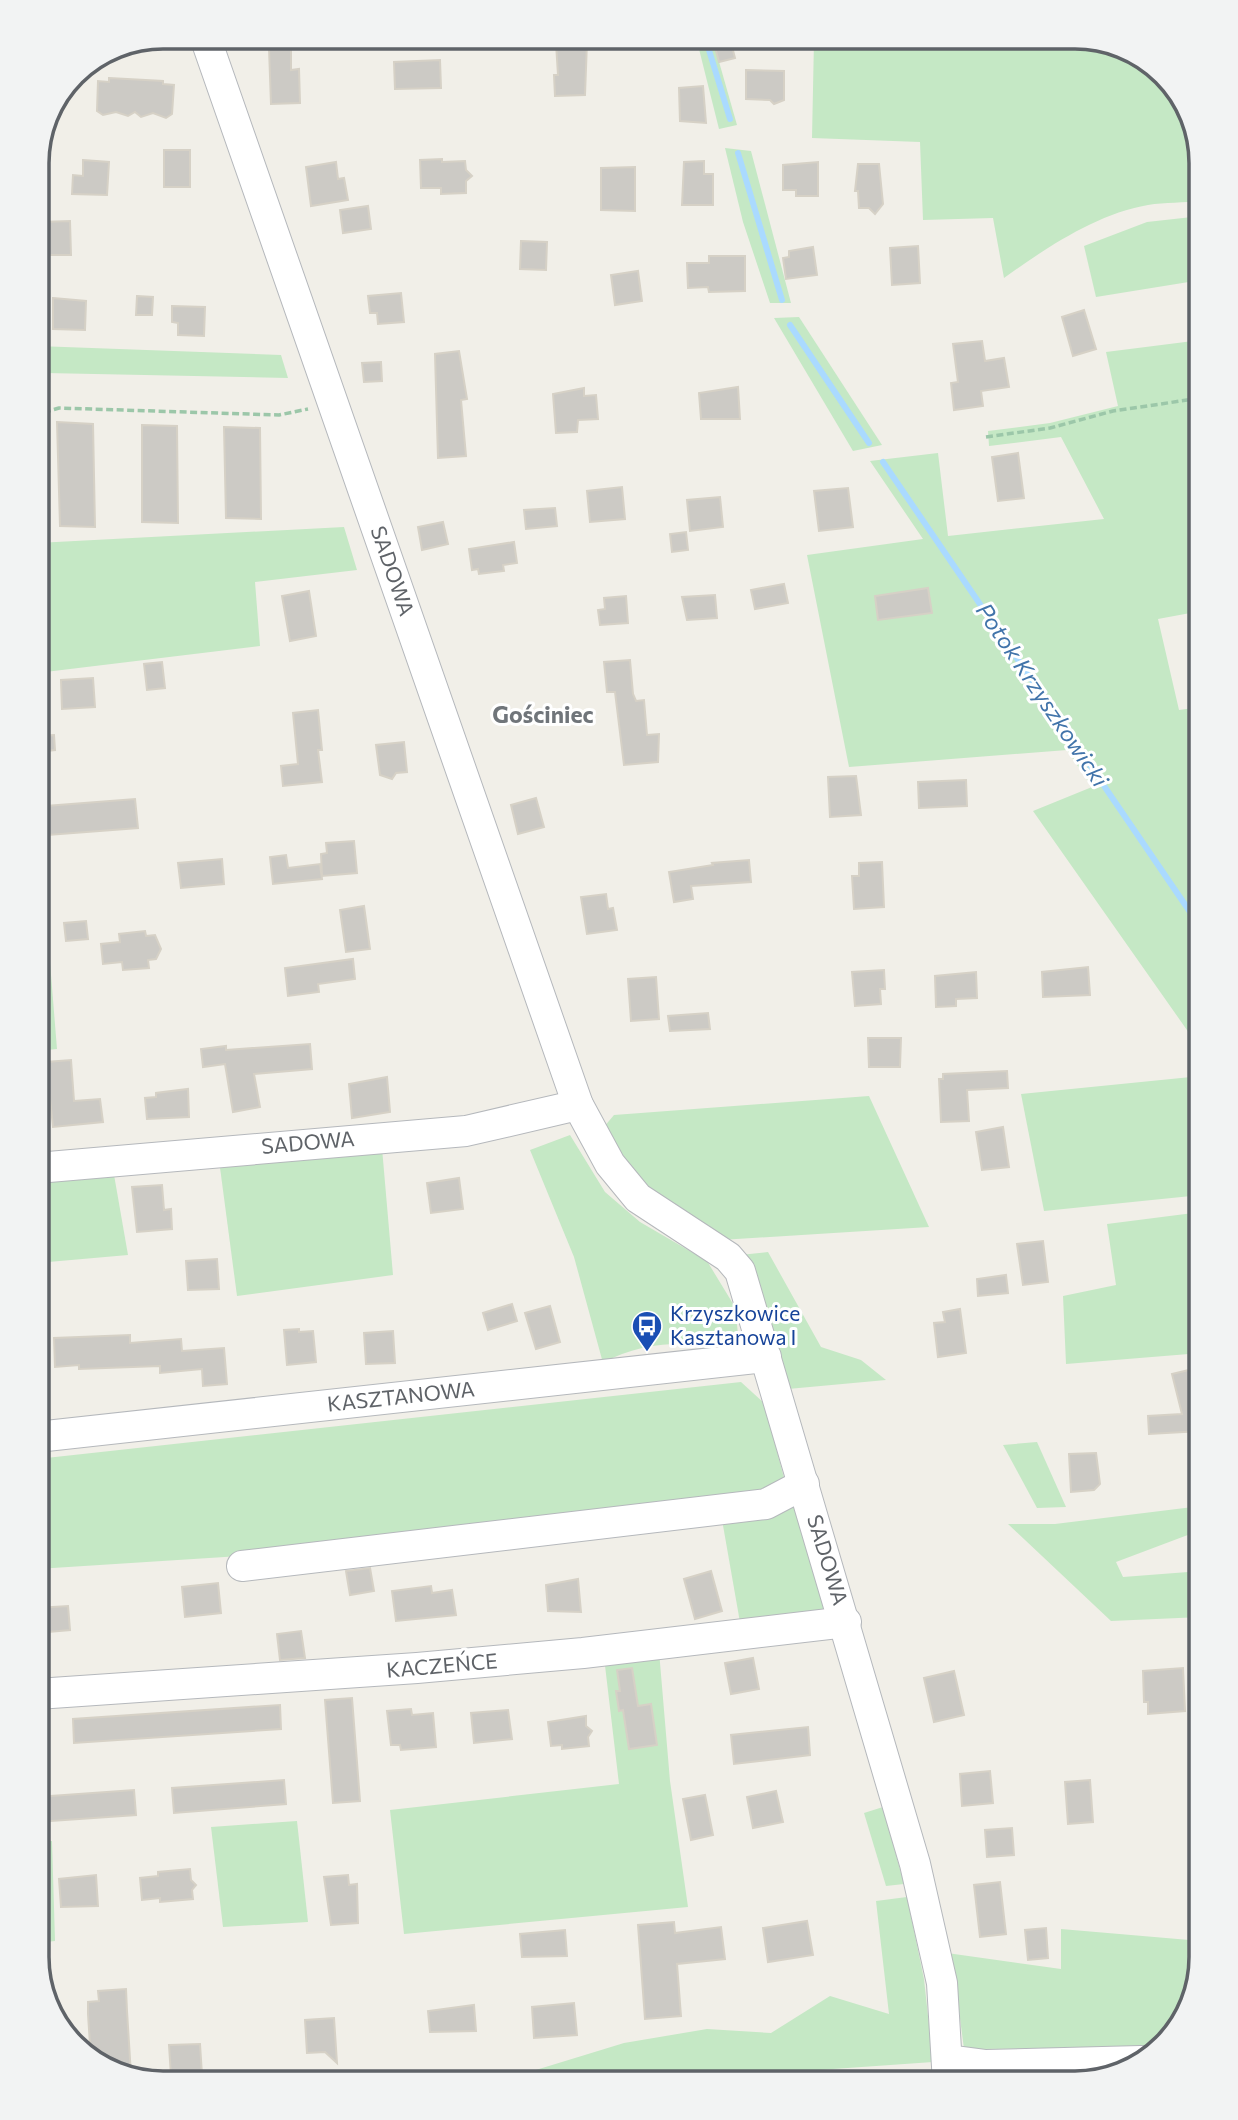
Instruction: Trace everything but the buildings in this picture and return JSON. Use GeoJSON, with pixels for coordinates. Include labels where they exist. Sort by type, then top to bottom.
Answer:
{"type":"FeatureCollection","features":[{"type":"Feature","properties":{"kind":"street","name":"SADOWA"},"geometry":{"type":"LineString","coordinates":[[209,49],[578,1105],[611,1164],[638,1198],[728,1257],[740,1271],[846,1622],[915,1864],[942,1983],[948,2071]]}},
{"type":"Feature","properties":{"kind":"street","name":"SADOWA"},"geometry":{"type":"LineString","coordinates":[[49,1167],[466,1131],[578,1105]]}},
{"type":"Feature","properties":{"kind":"street","name":"KASZTANOWA"},"geometry":{"type":"LineString","coordinates":[[49,1436],[766,1357]]}},
{"type":"Feature","properties":{"kind":"street"},"geometry":{"type":"LineString","coordinates":[[242,1566],[766,1504],[804,1484]]}},
{"type":"Feature","properties":{"kind":"street","name":"KACZEŃCE"},"geometry":{"type":"LineString","coordinates":[[49,1693],[429,1667],[846,1622]]}},
{"type":"Feature","properties":{"kind":"street"},"geometry":{"type":"LineString","coordinates":[[953,2071],[986,2065],[1116,2062]]}},
{"type":"Feature","properties":{"kind":"path"},"geometry":{"type":"LineString","coordinates":[[986,438],[1050,428],[1114,411],[1189,400]]}},
{"type":"Feature","properties":{"kind":"path"},"geometry":{"type":"LineString","coordinates":[[49,411],[59,408],[279,415],[313,409]]}},
{"type":"Feature","properties":{"kind":"green space"},"geometry":{"type":"Polygon","coordinates":[[[699,49],[715,49],[737,125],[719,129],[699,49]]]}},
{"type":"Feature","properties":{"kind":"green space"},"geometry":{"type":"Polygon","coordinates":[[[814,49],[1097,51],[1138,68],[1161,88],[1170,100],[1187,141],[1189,202],[1148,205],[1109,216],[1054,244],[1004,278],[993,218],[923,220],[920,142],[812,138],[814,49]]]}},
{"type":"Feature","properties":{"kind":"green space"},"geometry":{"type":"Polygon","coordinates":[[[725,148],[751,151],[791,303],[770,303],[743,222],[725,148]]]}},
{"type":"Feature","properties":{"kind":"green space"},"geometry":{"type":"Polygon","coordinates":[[[1189,217],[1189,282],[1096,297],[1084,246],[1147,222],[1189,217]]]}},
{"type":"Feature","properties":{"kind":"green space"},"geometry":{"type":"Polygon","coordinates":[[[799,317],[882,445],[853,451],[774,318],[799,317]]]}},
{"type":"Feature","properties":{"kind":"green space"},"geometry":{"type":"Polygon","coordinates":[[[1189,342],[1189,613],[1158,619],[1179,710],[1189,709],[1189,1033],[1033,811],[1092,787],[1067,750],[849,767],[807,555],[923,539],[870,461],[938,453],[948,536],[1104,519],[1061,437],[989,446],[988,431],[1050,423],[1118,406],[1106,352],[1189,342]]]}},
{"type":"Feature","properties":{"kind":"green space"},"geometry":{"type":"Polygon","coordinates":[[[49,346],[281,355],[288,378],[49,373],[49,346]]]}},
{"type":"Feature","properties":{"kind":"green space"},"geometry":{"type":"Polygon","coordinates":[[[344,527],[357,570],[255,582],[260,646],[49,672],[49,542],[344,527]]]}},
{"type":"Feature","properties":{"kind":"green space"},"geometry":{"type":"Polygon","coordinates":[[[49,950],[57,1049],[49,1050],[49,950]]]}},
{"type":"Feature","properties":{"kind":"green space"},"geometry":{"type":"Polygon","coordinates":[[[1189,1077],[1189,1196],[1044,1211],[1021,1094],[1189,1077]]]}},
{"type":"Feature","properties":{"kind":"green space"},"geometry":{"type":"Polygon","coordinates":[[[869,1096],[929,1227],[721,1240],[652,1195],[603,1128],[614,1115],[869,1096]]]}},
{"type":"Feature","properties":{"kind":"green space"},"geometry":{"type":"Polygon","coordinates":[[[570,1135],[605,1192],[640,1222],[707,1261],[735,1307],[738,1334],[725,1347],[662,1345],[632,1351],[603,1363],[574,1257],[530,1150],[570,1135]]]}},
{"type":"Feature","properties":{"kind":"green space"},"geometry":{"type":"Polygon","coordinates":[[[382,1148],[393,1275],[237,1296],[219,1160],[382,1148]]]}},
{"type":"Feature","properties":{"kind":"green space"},"geometry":{"type":"Polygon","coordinates":[[[113,1169],[128,1255],[49,1262],[49,1176],[113,1169]]]}},
{"type":"Feature","properties":{"kind":"green space"},"geometry":{"type":"Polygon","coordinates":[[[1189,1214],[1189,1354],[1066,1364],[1063,1296],[1116,1285],[1107,1224],[1189,1214]]]}},
{"type":"Feature","properties":{"kind":"green space"},"geometry":{"type":"Polygon","coordinates":[[[768,1252],[821,1347],[861,1360],[886,1380],[788,1389],[740,1255],[768,1252]]]}},
{"type":"Feature","properties":{"kind":"green space"},"geometry":{"type":"Polygon","coordinates":[[[741,1382],[764,1403],[786,1485],[763,1497],[273,1554],[49,1568],[49,1458],[741,1382]]]}},
{"type":"Feature","properties":{"kind":"green space"},"geometry":{"type":"Polygon","coordinates":[[[1037,1442],[1066,1507],[1037,1508],[1003,1445],[1037,1442]]]}},
{"type":"Feature","properties":{"kind":"green space"},"geometry":{"type":"Polygon","coordinates":[[[793,1503],[827,1618],[741,1628],[721,1514],[793,1503]]]}},
{"type":"Feature","properties":{"kind":"green space"},"geometry":{"type":"Polygon","coordinates":[[[1189,1507],[1189,1535],[1116,1562],[1123,1577],[1189,1572],[1189,1618],[1111,1621],[1008,1524],[1055,1524],[1189,1507]]]}},
{"type":"Feature","properties":{"kind":"green space"},"geometry":{"type":"Polygon","coordinates":[[[659,1651],[670,1781],[688,1907],[404,1934],[390,1810],[619,1784],[604,1657],[659,1651]]]}},
{"type":"Feature","properties":{"kind":"green space"},"geometry":{"type":"Polygon","coordinates":[[[883,1807],[904,1884],[886,1886],[864,1813],[883,1807]]]}},
{"type":"Feature","properties":{"kind":"green space"},"geometry":{"type":"Polygon","coordinates":[[[297,1821],[308,1922],[223,1927],[211,1827],[297,1821]]]}},
{"type":"Feature","properties":{"kind":"green space"},"geometry":{"type":"Polygon","coordinates":[[[49,1841],[52,1841],[55,1941],[49,1942],[49,1841]]]}},
{"type":"Feature","properties":{"kind":"green space"},"geometry":{"type":"Polygon","coordinates":[[[907,1897],[924,1979],[933,2062],[805,2071],[532,2071],[624,2043],[707,2029],[771,2033],[830,1996],[889,2014],[876,1901],[907,1897]]]}},
{"type":"Feature","properties":{"kind":"green space"},"geometry":{"type":"Polygon","coordinates":[[[1061,1929],[1189,1940],[1188,1972],[1180,2001],[1165,2026],[1143,2048],[964,2049],[956,1988],[947,1953],[1061,1969],[1061,1929]]]}},
{"type":"Feature","properties":{"kind":"waterway","name":"Potok Krzyszkowicki"},"geometry":{"type":"LineString","coordinates":[[709,49],[730,119]]}},
{"type":"Feature","properties":{"kind":"waterway","name":"Potok Krzyszkowicki"},"geometry":{"type":"LineString","coordinates":[[738,153],[782,300]]}},
{"type":"Feature","properties":{"kind":"waterway"},"geometry":{"type":"LineString","coordinates":[[790,325],[869,443]]}},
{"type":"Feature","properties":{"kind":"waterway","name":"Potok Krzyszkowicki"},"geometry":{"type":"LineString","coordinates":[[883,462],[1189,910]]}},
{"type":"Feature","properties":{"kind":"place","name":"Krzyszkowice Kasztanowa I"},"geometry":{"type":"Point","coordinates":[647,1353]}},
{"type":"Feature","properties":{"kind":"district","name":"Gościniec"},"geometry":{"type":"Point","coordinates":[543,715]}}]}
